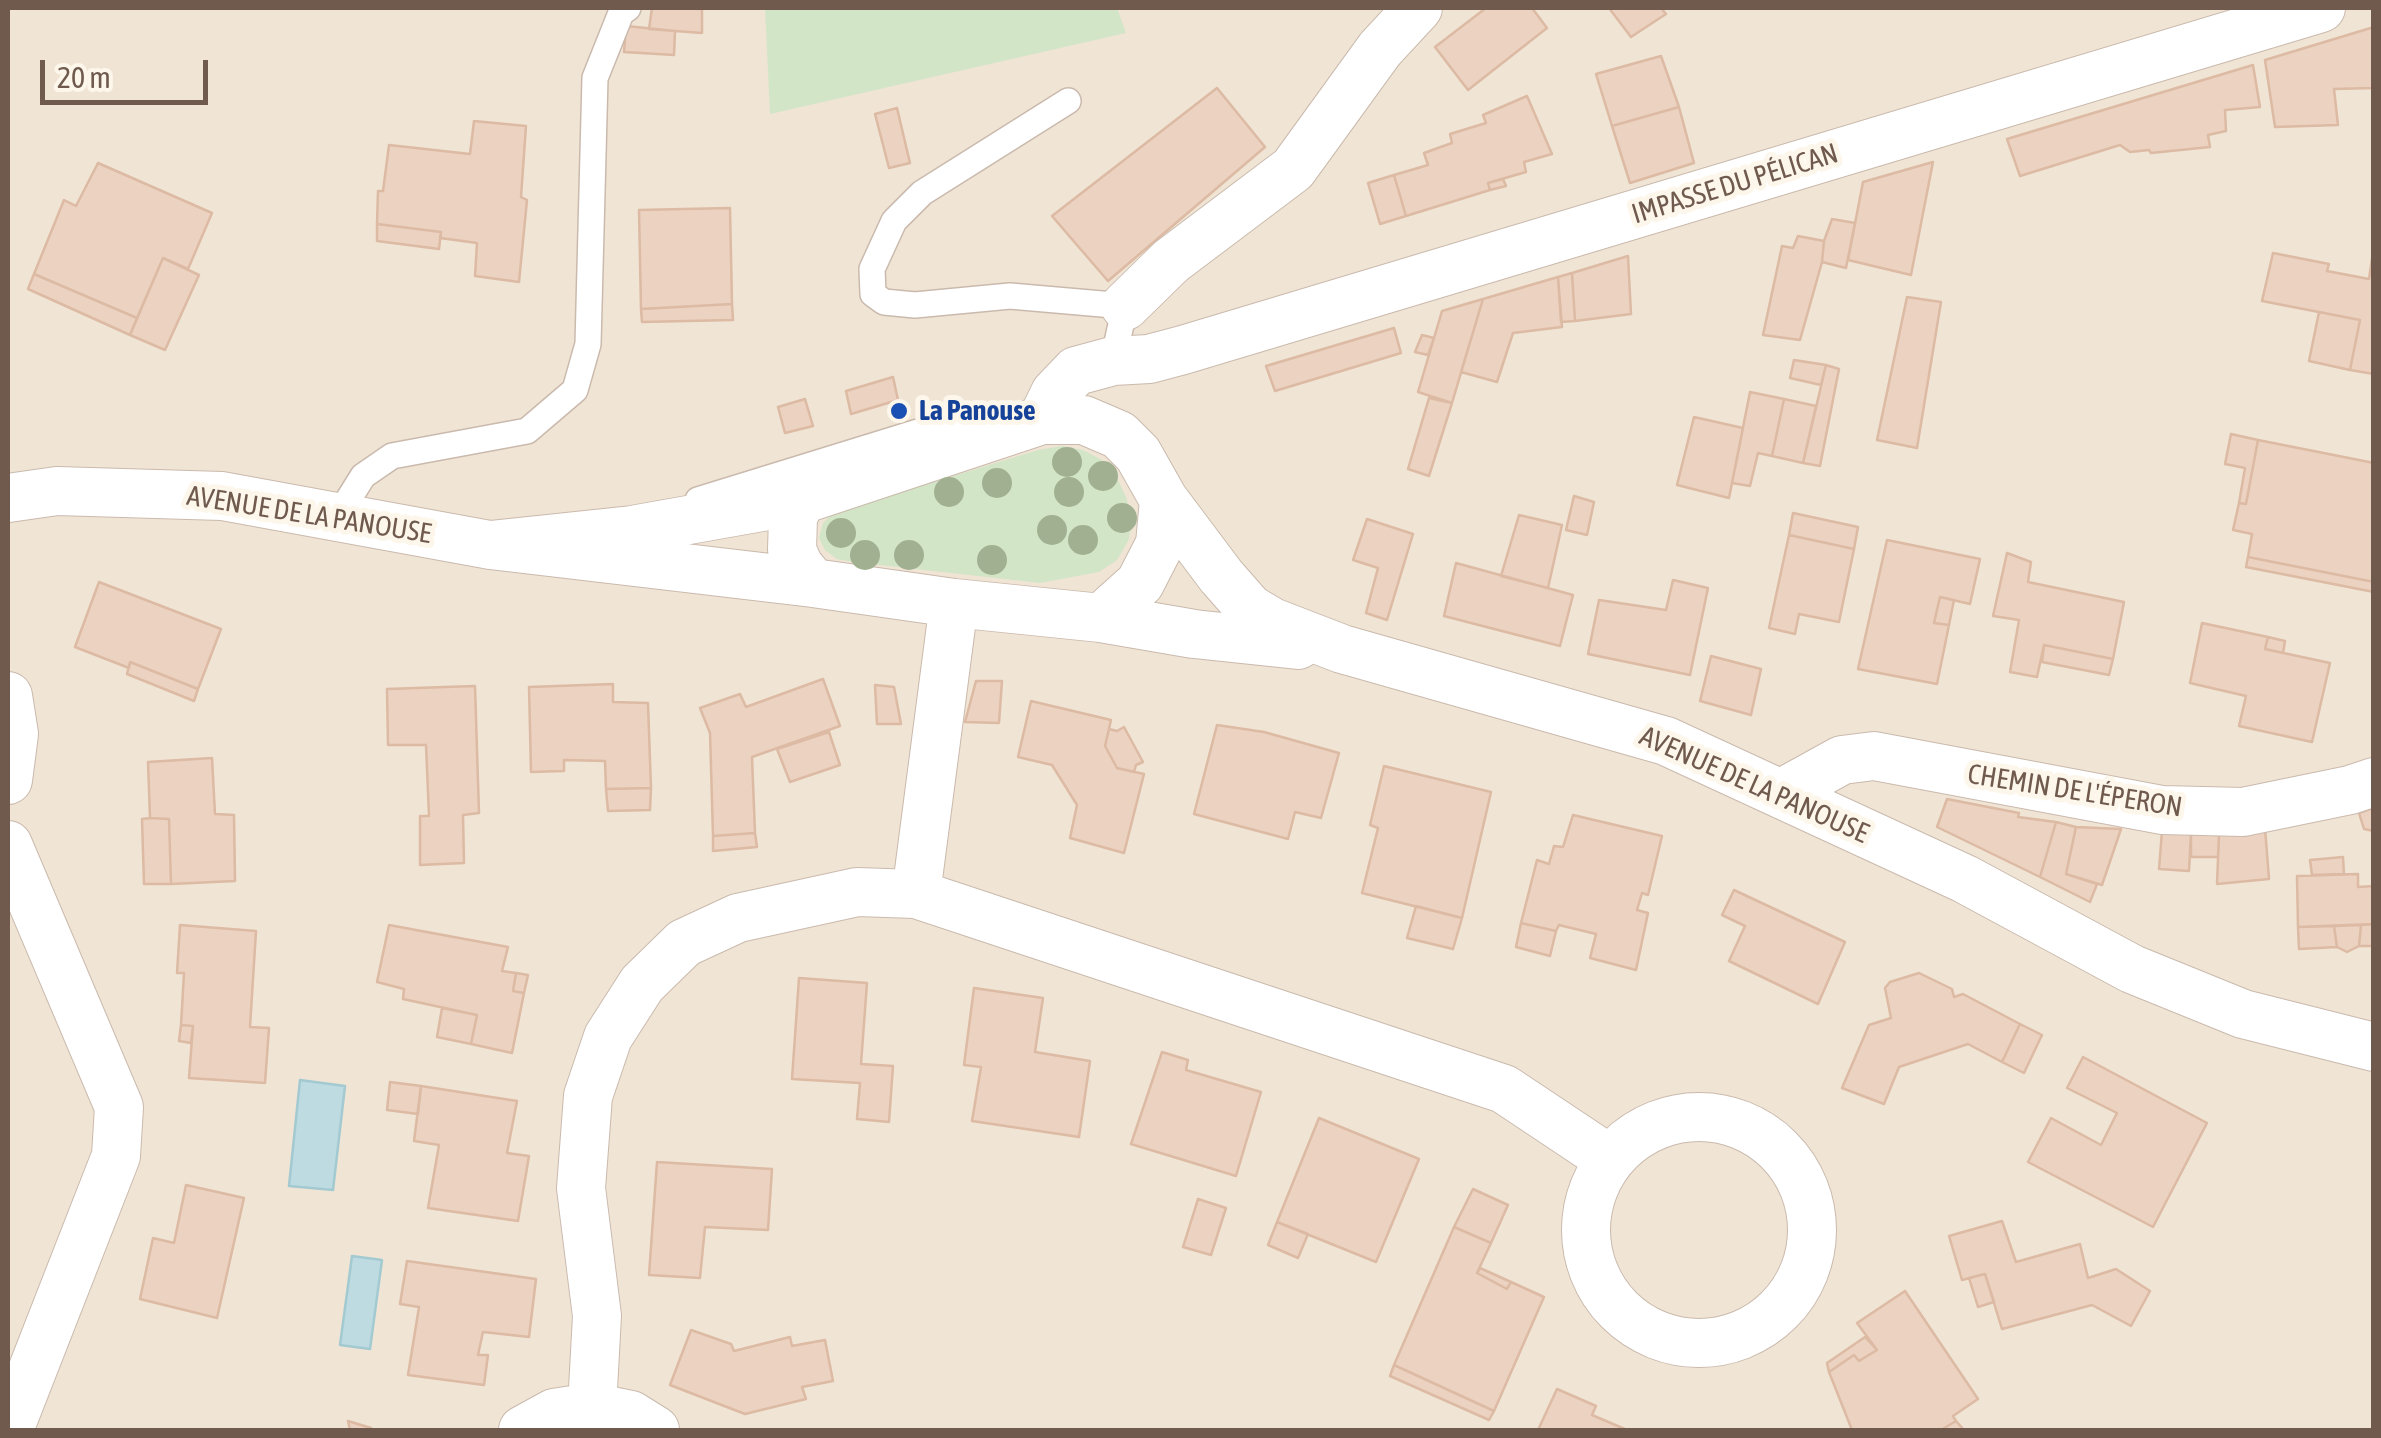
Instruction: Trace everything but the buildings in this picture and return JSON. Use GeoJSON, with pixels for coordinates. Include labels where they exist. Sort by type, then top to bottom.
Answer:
{"type":"FeatureCollection","features":[{"type":"Feature","properties":{"kind":"street"},"geometry":{"type":"LineString","coordinates":[[1125,306],[1171,261],[1294,169],[1380,50],[1418,8]]}},
{"type":"Feature","properties":{"kind":"street","name":"IMPASSE DU PÉLICAN"},"geometry":{"type":"LineString","coordinates":[[1034,421],[1076,371],[1131,360],[2321,8]]}},
{"type":"Feature","properties":{"kind":"street"},"geometry":{"type":"LineString","coordinates":[[1119,435],[1131,360]]}},
{"type":"Feature","properties":{"kind":"street","name":"AVENUE DE LA PANOUSE"},"geometry":{"type":"LineString","coordinates":[[490,545],[600,533],[801,500],[1034,421],[1084,420],[1119,435],[1153,476],[1164,500],[1220,576],[1250,609],[1272,622],[1342,649],[1666,741],[1965,879],[2132,969],[2243,1014],[2374,1047]]}},
{"type":"Feature","properties":{"kind":"street","name":"AVENUE DE LA PANOUSE"},"geometry":{"type":"LineString","coordinates":[[8,498],[57,491],[222,496],[490,545],[813,583],[954,604],[1101,618]]}},
{"type":"Feature","properties":{"kind":"street"},"geometry":{"type":"LineString","coordinates":[[801,500],[793,517],[792,550],[813,583]]}},
{"type":"Feature","properties":{"kind":"street"},"geometry":{"type":"LineString","coordinates":[[1101,618],[1140,582],[1160,544],[1164,500]]}},
{"type":"Feature","properties":{"kind":"street"},"geometry":{"type":"LineString","coordinates":[[916,894],[954,604]]}},
{"type":"Feature","properties":{"kind":"street"},"geometry":{"type":"LineString","coordinates":[[1101,618],[1194,634],[1342,649]]}},
{"type":"Feature","properties":{"kind":"street"},"geometry":{"type":"LineString","coordinates":[[8,696],[14,734],[8,780]]}},
{"type":"Feature","properties":{"kind":"street","name":"CHEMIN DE L'ÉPERON"},"geometry":{"type":"LineString","coordinates":[[1782,792],[1842,760],[1874,756],[2162,810],[2243,812],[2374,782]]}},
{"type":"Feature","properties":{"kind":"street"},"geometry":{"type":"LineString","coordinates":[[8,845],[119,1108],[116,1156],[8,1430]]}},
{"type":"Feature","properties":{"kind":"street"},"geometry":{"type":"LineString","coordinates":[[592,1407],[596,1316],[582,1188],[588,1096],[608,1037],[642,984],[684,943],[738,918],[857,892],[916,894],[1504,1089],[1609,1160]]}},
{"type":"Feature","properties":{"kind":"street"},"geometry":{"type":"LineString","coordinates":[[1715,1117],[1728,1121],[1753,1130],[1784,1153],[1805,1187],[1813,1226],[1808,1265],[1789,1300],[1759,1327],[1722,1342],[1682,1343],[1644,1330],[1613,1306],[1592,1272],[1584,1234],[1590,1194],[1609,1160],[1638,1132],[1675,1118],[1715,1117]]}},
{"type":"Feature","properties":{"kind":"street"},"geometry":{"type":"LineString","coordinates":[[523,1430],[554,1413],[592,1407],[631,1416],[655,1430]]}},
{"type":"Feature","properties":{"kind":"lane"},"geometry":{"type":"LineString","coordinates":[[338,516],[363,476],[392,456],[527,430],[575,390],[588,344],[594,78],[621,13],[628,8]]}},
{"type":"Feature","properties":{"kind":"lane"},"geometry":{"type":"LineString","coordinates":[[1068,101],[922,193],[894,220],[872,270],[872,294],[884,302],[914,305],[1010,296],[1125,306],[1131,360]]}},
{"type":"Feature","properties":{"kind":"lane"},"geometry":{"type":"LineString","coordinates":[[600,533],[755,480],[941,425],[1034,421]]}},
{"type":"Feature","properties":{"kind":"shaded area"},"geometry":{"type":"Polygon","coordinates":[[[8,8],[2373,8],[2373,1430],[8,1430],[8,8]]]}},
{"type":"Feature","properties":{"kind":"green space"},"geometry":{"type":"Polygon","coordinates":[[[765,8],[1117,8],[1126,33],[770,114],[765,8]]]}},
{"type":"Feature","properties":{"kind":"green space"},"geometry":{"type":"Polygon","coordinates":[[[1062,446],[1083,450],[1102,460],[1116,476],[1126,497],[1132,520],[1129,539],[1117,560],[1099,572],[1040,583],[853,562],[837,559],[825,550],[819,538],[823,523],[833,513],[1062,446]]]}},
{"type":"Feature","properties":{"kind":"water"},"geometry":{"type":"Polygon","coordinates":[[[300,1080],[345,1086],[333,1190],[289,1186],[300,1080]]]}},
{"type":"Feature","properties":{"kind":"water"},"geometry":{"type":"Polygon","coordinates":[[[352,1256],[382,1260],[370,1349],[340,1345],[352,1256]]]}},
{"type":"Feature","properties":{"kind":"place","name":"La Panouse"},"geometry":{"type":"Point","coordinates":[899,411]}}]}
